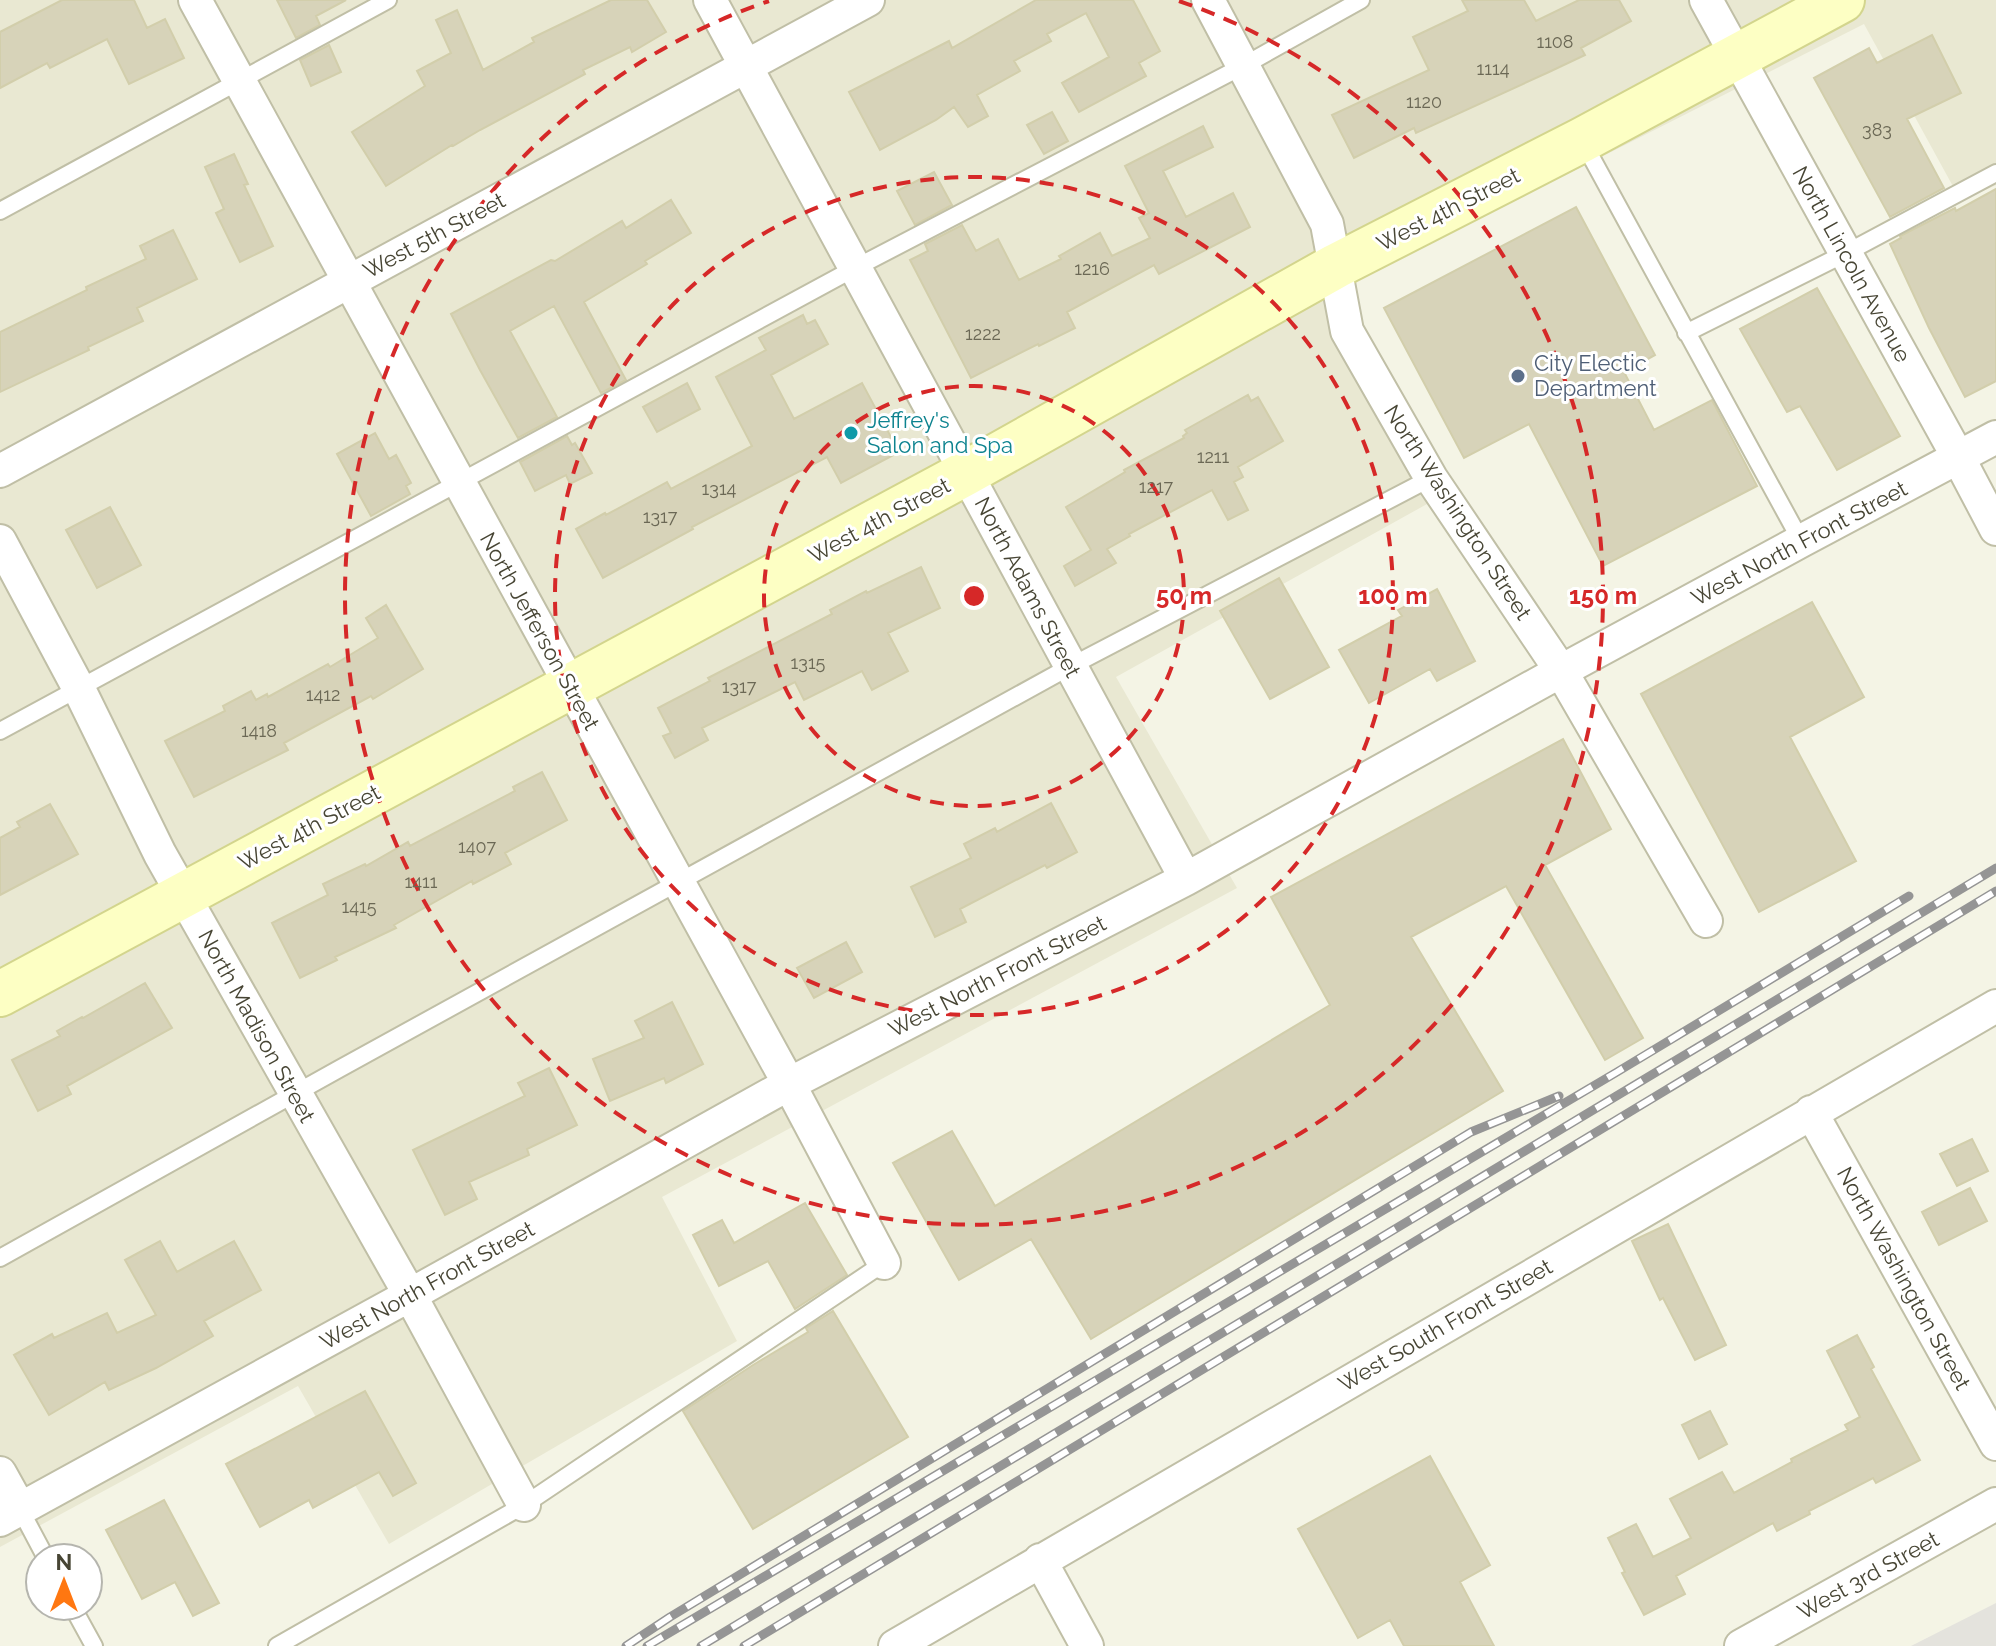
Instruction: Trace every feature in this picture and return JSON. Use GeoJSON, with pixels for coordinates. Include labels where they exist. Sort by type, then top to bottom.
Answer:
{"type":"FeatureCollection","features":[{"type":"Feature","properties":{"kind":"main road","name":"West 4th Street"},"geometry":{"type":"LineString","coordinates":[[0,994],[966,473],[1336,266],[1582,140],[1842,0]]}},
{"type":"Feature","properties":{"kind":"street","name":"North Jefferson Street"},"geometry":{"type":"LineString","coordinates":[[195,0],[884,1263]]}},
{"type":"Feature","properties":{"kind":"street","name":"North Adams Street"},"geometry":{"type":"LineString","coordinates":[[710,0],[1186,879]]}},
{"type":"Feature","properties":{"kind":"street","name":"West 5th Street"},"geometry":{"type":"LineString","coordinates":[[0,471],[868,0]]}},
{"type":"Feature","properties":{"kind":"street","name":"North Washington Street"},"geometry":{"type":"LineString","coordinates":[[1208,0],[1327,224],[1347,331],[1431,478],[1561,671],[1706,921]]}},
{"type":"Feature","properties":{"kind":"street","name":"North Lincoln Avenue"},"geometry":{"type":"LineString","coordinates":[[1706,0],[1996,529]]}},
{"type":"Feature","properties":{"kind":"street","name":"West North Front Street"},"geometry":{"type":"LineString","coordinates":[[10,1514],[789,1084],[1186,879],[1561,671],[1996,437]]}},
{"type":"Feature","properties":{"kind":"street","name":"North Madison Street"},"geometry":{"type":"LineString","coordinates":[[0,541],[78,687],[160,854],[410,1295],[524,1505]]}},
{"type":"Feature","properties":{"kind":"street","name":"West South Front Street"},"geometry":{"type":"LineString","coordinates":[[895,1646],[1996,1006]]}},
{"type":"Feature","properties":{"kind":"street","name":"North Washington Street"},"geometry":{"type":"LineString","coordinates":[[1811,1112],[1996,1444]]}},
{"type":"Feature","properties":{"kind":"street"},"geometry":{"type":"LineString","coordinates":[[0,1473],[10,1514]]}},
{"type":"Feature","properties":{"kind":"street","name":"West 3rd Street"},"geometry":{"type":"LineString","coordinates":[[1741,1646],[1996,1504]]}},
{"type":"Feature","properties":{"kind":"street"},"geometry":{"type":"LineString","coordinates":[[1040,1560],[1087,1646]]}},
{"type":"Feature","properties":{"kind":"lane"},"geometry":{"type":"LineString","coordinates":[[0,211],[388,0]]}},
{"type":"Feature","properties":{"kind":"lane"},"geometry":{"type":"LineString","coordinates":[[0,731],[855,268],[1243,66],[1361,0]]}},
{"type":"Feature","properties":{"kind":"lane"},"geometry":{"type":"LineString","coordinates":[[1582,140],[1801,541]]}},
{"type":"Feature","properties":{"kind":"lane"},"geometry":{"type":"LineString","coordinates":[[1686,333],[1996,173]]}},
{"type":"Feature","properties":{"kind":"lane"},"geometry":{"type":"LineString","coordinates":[[0,1258],[1071,666],[1431,478]]}},
{"type":"Feature","properties":{"kind":"lane"},"geometry":{"type":"LineString","coordinates":[[277,1646],[524,1505],[884,1263]]}},
{"type":"Feature","properties":{"kind":"lane"},"geometry":{"type":"LineString","coordinates":[[10,1514],[33,1542]]}},
{"type":"Feature","properties":{"kind":"lane"},"geometry":{"type":"LineString","coordinates":[[81,1622],[94,1646]]}},
{"type":"Feature","properties":{"kind":"shaded area"},"geometry":{"type":"Polygon","coordinates":[[[0,0],[1996,0],[1996,185],[1961,201],[1864,24],[1334,292],[1445,494],[1116,677],[1237,888],[662,1197],[737,1341],[389,1544],[298,1386],[0,1547],[0,0]]]}},
{"type":"Feature","properties":{"kind":"shaded area"},"geometry":{"type":"Polygon","coordinates":[[[1996,1603],[1996,1646],[1911,1646],[1996,1603]]]}},
{"type":"Feature","properties":{"kind":"building"},"geometry":{"type":"Polygon","coordinates":[[[62,0],[134,0],[147,28],[165,19],[184,58],[129,84],[107,39],[50,68],[47,63],[0,88],[0,32],[62,0]]]}},
{"type":"Feature","properties":{"kind":"building"},"geometry":{"type":"Polygon","coordinates":[[[277,0],[346,0],[316,16],[320,25],[296,38],[277,0]]]}},
{"type":"Feature","properties":{"kind":"building"},"geometry":{"type":"Polygon","coordinates":[[[611,0],[647,0],[666,32],[632,52],[630,47],[583,70],[585,74],[452,145],[386,186],[352,132],[425,86],[417,71],[451,53],[436,20],[457,10],[483,70],[534,42],[532,38],[611,0]]]}},
{"type":"Feature","properties":{"kind":"building"},"geometry":{"type":"Polygon","coordinates":[[[1036,0],[1133,0],[1160,51],[1139,63],[1146,76],[1079,112],[1062,83],[1109,57],[1086,13],[1047,34],[1051,41],[1014,61],[1020,71],[977,95],[988,116],[968,127],[954,107],[880,150],[849,92],[949,41],[952,48],[1036,0]]]}},
{"type":"Feature","properties":{"kind":"building"},"geometry":{"type":"Polygon","coordinates":[[[1462,0],[1524,0],[1536,21],[1579,0],[1619,0],[1631,21],[1581,48],[1585,55],[1416,133],[1414,128],[1354,158],[1332,115],[1429,70],[1413,37],[1468,11],[1462,0]]]}},
{"type":"Feature","properties":{"kind":"building"},"geometry":{"type":"Polygon","coordinates":[[[1932,35],[1961,93],[1907,119],[1944,188],[1890,217],[1814,78],[1869,48],[1877,63],[1932,35]]]}},
{"type":"Feature","properties":{"kind":"building"},"geometry":{"type":"Polygon","coordinates":[[[329,45],[341,72],[311,86],[300,60],[329,45]]]}},
{"type":"Feature","properties":{"kind":"building"},"geometry":{"type":"Polygon","coordinates":[[[1052,112],[1068,141],[1044,154],[1027,125],[1052,112]]]}},
{"type":"Feature","properties":{"kind":"building"},"geometry":{"type":"Polygon","coordinates":[[[1203,126],[1213,147],[1163,171],[1186,217],[1233,193],[1250,227],[1159,274],[1154,265],[1067,312],[1075,328],[971,378],[910,260],[928,251],[925,244],[962,225],[976,251],[998,239],[1019,280],[1061,259],[1059,256],[1100,233],[1112,256],[1150,238],[1139,218],[1149,213],[1125,166],[1203,126]]]}},
{"type":"Feature","properties":{"kind":"building"},"geometry":{"type":"Polygon","coordinates":[[[234,154],[248,184],[244,185],[273,246],[240,262],[216,213],[224,209],[205,167],[234,154]]]}},
{"type":"Feature","properties":{"kind":"building"},"geometry":{"type":"Polygon","coordinates":[[[934,172],[952,205],[915,225],[897,191],[934,172]]]}},
{"type":"Feature","properties":{"kind":"building"},"geometry":{"type":"Polygon","coordinates":[[[1996,189],[1996,381],[1965,397],[1890,244],[1900,236],[1996,189]]]}},
{"type":"Feature","properties":{"kind":"building"},"geometry":{"type":"Polygon","coordinates":[[[671,200],[691,233],[584,302],[626,380],[601,393],[554,306],[510,331],[557,417],[518,438],[451,314],[551,260],[555,261],[622,221],[626,228],[671,200]]]}},
{"type":"Feature","properties":{"kind":"building","name":"City Electic Department"},"geometry":{"type":"Polygon","coordinates":[[[1576,207],[1655,355],[1624,372],[1654,430],[1712,400],[1757,486],[1603,566],[1529,424],[1464,458],[1384,308],[1576,207]]]}},
{"type":"Feature","properties":{"kind":"building"},"geometry":{"type":"Polygon","coordinates":[[[173,230],[197,279],[137,308],[143,321],[0,392],[0,332],[146,259],[140,246],[173,230]]]}},
{"type":"Feature","properties":{"kind":"building"},"geometry":{"type":"Polygon","coordinates":[[[1817,288],[1900,436],[1837,470],[1800,406],[1787,412],[1740,329],[1817,288]]]}},
{"type":"Feature","properties":{"kind":"building"},"geometry":{"type":"Polygon","coordinates":[[[803,315],[807,324],[815,320],[828,344],[771,375],[794,419],[862,383],[899,452],[841,483],[827,457],[692,527],[603,578],[576,529],[667,482],[671,489],[752,446],[716,377],[766,350],[759,338],[803,315]]]}},
{"type":"Feature","properties":{"kind":"building"},"geometry":{"type":"Polygon","coordinates":[[[687,383],[700,409],[657,432],[643,407],[687,383]]]}},
{"type":"Feature","properties":{"kind":"building"},"geometry":{"type":"Polygon","coordinates":[[[1248,395],[1251,401],[1258,397],[1283,441],[1238,467],[1243,477],[1234,482],[1248,510],[1228,520],[1212,490],[1107,549],[1116,563],[1075,586],[1064,566],[1091,550],[1066,507],[1124,470],[1184,438],[1185,430],[1248,395]]]}},
{"type":"Feature","properties":{"kind":"building"},"geometry":{"type":"Polygon","coordinates":[[[375,433],[389,459],[396,455],[411,483],[406,486],[410,494],[371,516],[337,454],[375,433]]]}},
{"type":"Feature","properties":{"kind":"building"},"geometry":{"type":"Polygon","coordinates":[[[567,436],[572,445],[575,443],[592,473],[570,484],[566,475],[535,491],[520,462],[567,436]]]}},
{"type":"Feature","properties":{"kind":"building"},"geometry":{"type":"Polygon","coordinates":[[[110,507],[141,565],[97,588],[66,530],[110,507]]]}},
{"type":"Feature","properties":{"kind":"building"},"geometry":{"type":"Polygon","coordinates":[[[921,567],[940,608],[888,633],[908,671],[872,690],[862,671],[804,700],[795,682],[702,728],[708,740],[675,758],[663,736],[671,733],[658,708],[710,681],[708,678],[832,614],[830,610],[921,567]]]}},
{"type":"Feature","properties":{"kind":"building"},"geometry":{"type":"Polygon","coordinates":[[[1279,578],[1329,667],[1270,699],[1220,611],[1279,578]]]}},
{"type":"Feature","properties":{"kind":"building"},"geometry":{"type":"Polygon","coordinates":[[[1437,589],[1475,661],[1437,681],[1430,669],[1369,703],[1339,650],[1402,616],[1398,610],[1437,589]]]}},
{"type":"Feature","properties":{"kind":"building"},"geometry":{"type":"Polygon","coordinates":[[[1812,602],[1864,697],[1790,737],[1856,861],[1759,912],[1641,694],[1812,602]]]}},
{"type":"Feature","properties":{"kind":"building"},"geometry":{"type":"Polygon","coordinates":[[[386,605],[423,669],[373,699],[371,696],[284,743],[288,750],[194,797],[165,741],[225,711],[223,706],[251,691],[256,700],[267,694],[268,697],[328,664],[330,667],[378,638],[366,618],[386,605]]]}},
{"type":"Feature","properties":{"kind":"building"},"geometry":{"type":"Polygon","coordinates":[[[1563,739],[1611,829],[1545,865],[1643,1038],[1605,1060],[1506,886],[1411,937],[1503,1091],[1091,1339],[1031,1239],[959,1280],[893,1163],[952,1131],[995,1206],[1330,1005],[1271,897],[1563,739]]]}},
{"type":"Feature","properties":{"kind":"building"},"geometry":{"type":"Polygon","coordinates":[[[542,772],[567,820],[505,853],[511,864],[473,884],[472,881],[394,925],[396,928],[335,957],[337,960],[300,978],[272,923],[328,895],[323,884],[366,866],[408,842],[410,846],[515,791],[513,787],[542,772]]]}},
{"type":"Feature","properties":{"kind":"building"},"geometry":{"type":"Polygon","coordinates":[[[1051,803],[1077,852],[960,909],[966,922],[935,937],[911,887],[971,858],[964,844],[995,828],[997,832],[1051,803]]]}},
{"type":"Feature","properties":{"kind":"building"},"geometry":{"type":"Polygon","coordinates":[[[50,804],[78,854],[0,895],[0,838],[20,827],[17,822],[50,804]]]}},
{"type":"Feature","properties":{"kind":"building"},"geometry":{"type":"Polygon","coordinates":[[[846,942],[862,972],[814,998],[797,968],[846,942]]]}},
{"type":"Feature","properties":{"kind":"building"},"geometry":{"type":"Polygon","coordinates":[[[145,983],[172,1028],[67,1086],[71,1094],[38,1111],[12,1060],[60,1036],[57,1031],[145,983]]]}},
{"type":"Feature","properties":{"kind":"building"},"geometry":{"type":"Polygon","coordinates":[[[672,1002],[703,1064],[666,1083],[664,1078],[610,1101],[593,1059],[644,1038],[635,1021],[672,1002]]]}},
{"type":"Feature","properties":{"kind":"building"},"geometry":{"type":"Polygon","coordinates":[[[549,1068],[577,1125],[527,1149],[529,1155],[469,1182],[477,1199],[445,1215],[413,1150],[525,1096],[518,1083],[549,1068]]]}},
{"type":"Feature","properties":{"kind":"building"},"geometry":{"type":"Polygon","coordinates":[[[1972,1139],[1988,1171],[1957,1186],[1940,1154],[1972,1139]]]}},
{"type":"Feature","properties":{"kind":"building"},"geometry":{"type":"Polygon","coordinates":[[[1970,1188],[1987,1221],[1939,1245],[1922,1212],[1970,1188]]]}},
{"type":"Feature","properties":{"kind":"building"},"geometry":{"type":"Polygon","coordinates":[[[805,1203],[847,1275],[795,1309],[768,1261],[719,1286],[693,1235],[722,1220],[734,1243],[805,1203]]]}},
{"type":"Feature","properties":{"kind":"building"},"geometry":{"type":"Polygon","coordinates":[[[1668,1224],[1726,1345],[1695,1360],[1663,1298],[1660,1300],[1632,1241],[1668,1224]]]}},
{"type":"Feature","properties":{"kind":"building"},"geometry":{"type":"Polygon","coordinates":[[[160,1241],[177,1272],[234,1241],[261,1290],[204,1321],[213,1336],[109,1390],[105,1382],[49,1415],[14,1355],[52,1334],[54,1338],[107,1313],[117,1333],[156,1315],[125,1260],[160,1241]]]}},
{"type":"Feature","properties":{"kind":"building"},"geometry":{"type":"Polygon","coordinates":[[[833,1311],[908,1437],[753,1529],[683,1411],[808,1332],[806,1328],[833,1311]]]}},
{"type":"Feature","properties":{"kind":"building"},"geometry":{"type":"Polygon","coordinates":[[[1857,1335],[1874,1367],[1871,1369],[1920,1460],[1876,1483],[1873,1478],[1777,1531],[1773,1523],[1676,1576],[1685,1594],[1644,1615],[1608,1538],[1636,1524],[1653,1557],[1691,1538],[1670,1499],[1722,1472],[1734,1493],[1848,1430],[1845,1425],[1860,1417],[1827,1351],[1857,1335]]]}},
{"type":"Feature","properties":{"kind":"building"},"geometry":{"type":"Polygon","coordinates":[[[365,1391],[416,1483],[393,1496],[379,1472],[313,1508],[309,1500],[260,1527],[226,1464],[365,1391]]]}},
{"type":"Feature","properties":{"kind":"building"},"geometry":{"type":"Polygon","coordinates":[[[1710,1411],[1727,1444],[1699,1459],[1682,1425],[1710,1411]]]}},
{"type":"Feature","properties":{"kind":"building"},"geometry":{"type":"Polygon","coordinates":[[[1430,1456],[1490,1565],[1460,1582],[1494,1646],[1404,1646],[1390,1620],[1358,1638],[1298,1529],[1430,1456]]]}},
{"type":"Feature","properties":{"kind":"building"},"geometry":{"type":"Polygon","coordinates":[[[164,1500],[219,1603],[193,1616],[175,1582],[142,1599],[106,1530],[164,1500]]]}},
{"type":"Feature","properties":{"kind":"railway"},"geometry":{"type":"LineString","coordinates":[[701,1646],[1996,868]]}},
{"type":"Feature","properties":{"kind":"railway"},"geometry":{"type":"LineString","coordinates":[[744,1646],[1996,891]]}},
{"type":"Feature","properties":{"kind":"railway"},"geometry":{"type":"LineString","coordinates":[[647,1646],[1909,896]]}},
{"type":"Feature","properties":{"kind":"railway"},"geometry":{"type":"LineString","coordinates":[[626,1646],[1471,1132],[1559,1096]]}},
{"type":"Feature","properties":{"kind":"place","name":"City Electic Department"},"geometry":{"type":"Point","coordinates":[1518,376]}},
{"type":"Feature","properties":{"kind":"place","name":"Jeffrey's Salon and Spa"},"geometry":{"type":"Point","coordinates":[851,433]}}]}
